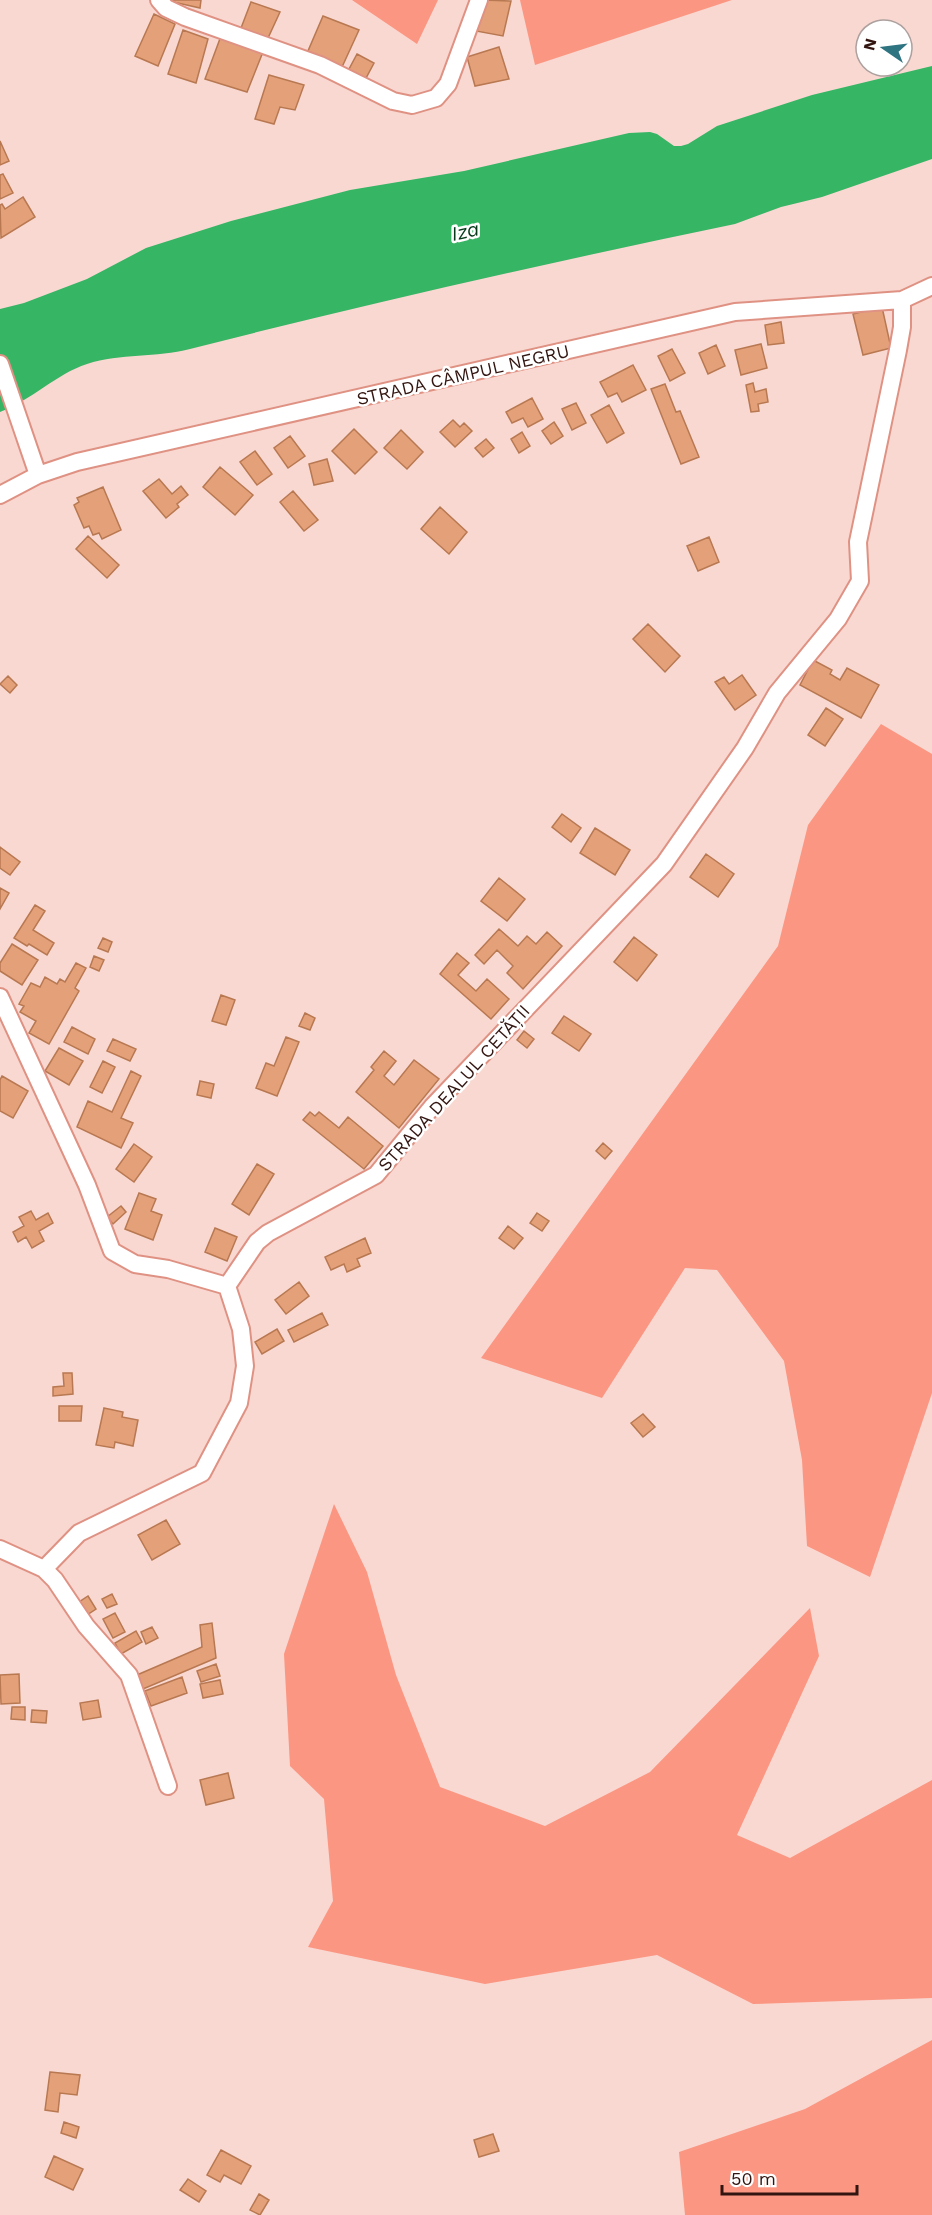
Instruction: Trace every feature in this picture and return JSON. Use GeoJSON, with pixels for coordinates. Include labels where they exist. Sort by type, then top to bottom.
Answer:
{"type":"FeatureCollection","features":[{"type":"Feature","properties":{"kind":"street"},"geometry":{"type":"LineString","coordinates":[[159,0],[166,8],[185,17],[320,65],[393,100],[412,105],[436,98],[448,84],[479,0]]}},
{"type":"Feature","properties":{"kind":"street","name":"STRADA CÂMPUL NEGRU"},"geometry":{"type":"LineString","coordinates":[[0,495],[38,475],[88,460],[735,312],[902,300],[932,286]]}},
{"type":"Feature","properties":{"kind":"street","name":"STRADA DEALUL CETĂȚII"},"geometry":{"type":"LineString","coordinates":[[227,1286],[257,1242],[268,1233],[376,1174],[432,1107],[664,864],[745,748],[777,693],[838,619],[860,581],[858,542],[898,350],[902,327],[902,300]]}},
{"type":"Feature","properties":{"kind":"street"},"geometry":{"type":"LineString","coordinates":[[0,364],[38,475]]}},
{"type":"Feature","properties":{"kind":"street"},"geometry":{"type":"LineString","coordinates":[[0,997],[87,1185],[112,1251],[135,1264],[168,1269],[227,1286],[241,1329],[245,1366],[239,1402],[202,1473],[79,1533],[44,1569]]}},
{"type":"Feature","properties":{"kind":"street"},"geometry":{"type":"LineString","coordinates":[[0,1549],[44,1569],[56,1580],[86,1626],[129,1675],[168,1786]]}},
{"type":"Feature","properties":{"kind":"shaded area"},"geometry":{"type":"Polygon","coordinates":[[[352,0],[438,0],[417,44],[352,0]]]}},
{"type":"Feature","properties":{"kind":"shaded area"},"geometry":{"type":"Polygon","coordinates":[[[520,0],[732,0],[535,65],[520,0]]]}},
{"type":"Feature","properties":{"kind":"shaded area"},"geometry":{"type":"Polygon","coordinates":[[[881,724],[932,754],[932,1393],[870,1577],[807,1546],[802,1460],[784,1361],[717,1270],[685,1268],[602,1398],[481,1358],[778,946],[808,825],[881,724]]]}},
{"type":"Feature","properties":{"kind":"shaded area"},"geometry":{"type":"Polygon","coordinates":[[[334,1504],[367,1572],[396,1675],[440,1787],[545,1826],[650,1772],[810,1608],[819,1656],[737,1835],[790,1858],[932,1780],[932,1998],[753,2004],[657,1955],[485,1984],[308,1947],[333,1901],[324,1799],[290,1766],[284,1654],[334,1504]]]}},
{"type":"Feature","properties":{"kind":"shaded area"},"geometry":{"type":"Polygon","coordinates":[[[932,2040],[932,2215],[685,2215],[679,2152],[805,2109],[932,2040]]]}},
{"type":"Feature","properties":{"kind":"water","name":"Iza"},"geometry":{"type":"Polygon","coordinates":[[[932,66],[932,159],[735,224],[325,315],[177,352],[113,358],[87,364],[65,374],[23,401],[0,412],[0,309],[24,303],[87,279],[146,248],[231,221],[350,190],[464,171],[629,133],[650,132],[674,146],[681,146],[717,126],[812,95],[882,78],[914,78],[914,70],[932,66]]]}},
{"type":"Feature","properties":{"kind":"building"},"geometry":{"type":"Polygon","coordinates":[[[173,0],[201,0],[200,8],[173,2],[173,0]]]}},
{"type":"Feature","properties":{"kind":"building"},"geometry":{"type":"Polygon","coordinates":[[[483,0],[511,1],[503,36],[476,31],[483,0]]]}},
{"type":"Feature","properties":{"kind":"building"},"geometry":{"type":"Polygon","coordinates":[[[251,2],[280,12],[268,38],[241,28],[251,2]]]}},
{"type":"Feature","properties":{"kind":"building"},"geometry":{"type":"Polygon","coordinates":[[[154,14],[175,24],[158,66],[135,56],[154,14]]]}},
{"type":"Feature","properties":{"kind":"building"},"geometry":{"type":"Polygon","coordinates":[[[323,16],[359,30],[342,67],[308,51],[323,16]]]}},
{"type":"Feature","properties":{"kind":"building"},"geometry":{"type":"Polygon","coordinates":[[[183,30],[208,39],[196,83],[168,74],[183,30]]]}},
{"type":"Feature","properties":{"kind":"building"},"geometry":{"type":"Polygon","coordinates":[[[221,36],[263,52],[247,92],[205,79],[221,36]]]}},
{"type":"Feature","properties":{"kind":"building"},"geometry":{"type":"Polygon","coordinates":[[[499,47],[509,79],[475,86],[467,57],[499,47]]]}},
{"type":"Feature","properties":{"kind":"building"},"geometry":{"type":"Polygon","coordinates":[[[357,54],[374,63],[365,80],[348,71],[357,54]]]}},
{"type":"Feature","properties":{"kind":"building"},"geometry":{"type":"Polygon","coordinates":[[[269,75],[304,85],[295,110],[280,107],[274,124],[255,119],[269,75]]]}},
{"type":"Feature","properties":{"kind":"building"},"geometry":{"type":"Polygon","coordinates":[[[0,141],[9,161],[0,165],[0,141]]]}},
{"type":"Feature","properties":{"kind":"building"},"geometry":{"type":"Polygon","coordinates":[[[3,174],[13,193],[0,199],[0,175],[3,174]]]}},
{"type":"Feature","properties":{"kind":"building"},"geometry":{"type":"Polygon","coordinates":[[[23,197],[35,217],[1,238],[0,205],[2,204],[5,209],[23,197]]]}},
{"type":"Feature","properties":{"kind":"building"},"geometry":{"type":"Polygon","coordinates":[[[882,307],[891,348],[863,355],[853,314],[882,307]]]}},
{"type":"Feature","properties":{"kind":"building"},"geometry":{"type":"Polygon","coordinates":[[[781,322],[784,343],[768,345],[765,325],[781,322]]]}},
{"type":"Feature","properties":{"kind":"building"},"geometry":{"type":"Polygon","coordinates":[[[761,344],[767,368],[741,375],[735,350],[761,344]]]}},
{"type":"Feature","properties":{"kind":"building"},"geometry":{"type":"Polygon","coordinates":[[[716,345],[725,366],[708,374],[699,353],[716,345]]]}},
{"type":"Feature","properties":{"kind":"building"},"geometry":{"type":"Polygon","coordinates":[[[672,349],[685,373],[670,381],[658,356],[672,349]]]}},
{"type":"Feature","properties":{"kind":"building"},"geometry":{"type":"Polygon","coordinates":[[[633,365],[646,390],[622,402],[617,393],[608,397],[600,382],[633,365]]]}},
{"type":"Feature","properties":{"kind":"building"},"geometry":{"type":"Polygon","coordinates":[[[753,383],[755,392],[766,389],[768,402],[758,404],[759,411],[751,412],[746,385],[753,383]]]}},
{"type":"Feature","properties":{"kind":"building"},"geometry":{"type":"Polygon","coordinates":[[[665,384],[676,412],[680,411],[699,457],[681,464],[651,389],[665,384]]]}},
{"type":"Feature","properties":{"kind":"building"},"geometry":{"type":"Polygon","coordinates":[[[532,398],[543,419],[528,427],[523,418],[512,423],[506,412],[532,398]]]}},
{"type":"Feature","properties":{"kind":"building"},"geometry":{"type":"Polygon","coordinates":[[[576,403],[586,423],[572,430],[562,409],[576,403]]]}},
{"type":"Feature","properties":{"kind":"building"},"geometry":{"type":"Polygon","coordinates":[[[609,405],[624,433],[607,443],[591,415],[609,405]]]}},
{"type":"Feature","properties":{"kind":"building"},"geometry":{"type":"Polygon","coordinates":[[[453,420],[460,427],[464,423],[472,431],[455,447],[440,432],[453,420]]]}},
{"type":"Feature","properties":{"kind":"building"},"geometry":{"type":"Polygon","coordinates":[[[554,422],[563,436],[551,444],[542,431],[554,422]]]}},
{"type":"Feature","properties":{"kind":"building"},"geometry":{"type":"Polygon","coordinates":[[[354,429],[377,452],[355,474],[332,451],[354,429]]]}},
{"type":"Feature","properties":{"kind":"building"},"geometry":{"type":"Polygon","coordinates":[[[401,430],[423,452],[407,469],[384,448],[401,430]]]}},
{"type":"Feature","properties":{"kind":"building"},"geometry":{"type":"Polygon","coordinates":[[[522,432],[530,446],[519,453],[511,439],[522,432]]]}},
{"type":"Feature","properties":{"kind":"building"},"geometry":{"type":"Polygon","coordinates":[[[290,436],[305,456],[288,468],[274,448],[290,436]]]}},
{"type":"Feature","properties":{"kind":"building"},"geometry":{"type":"Polygon","coordinates":[[[486,439],[494,448],[483,457],[475,448],[486,439]]]}},
{"type":"Feature","properties":{"kind":"building"},"geometry":{"type":"Polygon","coordinates":[[[255,451],[272,474],[257,485],[240,462],[255,451]]]}},
{"type":"Feature","properties":{"kind":"building"},"geometry":{"type":"Polygon","coordinates":[[[327,459],[333,481],[314,485],[309,464],[327,459]]]}},
{"type":"Feature","properties":{"kind":"building"},"geometry":{"type":"Polygon","coordinates":[[[220,467],[253,495],[235,515],[203,487],[220,467]]]}},
{"type":"Feature","properties":{"kind":"building"},"geometry":{"type":"Polygon","coordinates":[[[159,479],[172,494],[181,486],[188,495],[166,518],[143,491],[159,479]]]}},
{"type":"Feature","properties":{"kind":"building"},"geometry":{"type":"Polygon","coordinates":[[[103,487],[121,530],[102,539],[99,533],[93,535],[89,526],[84,528],[74,505],[79,502],[77,498],[103,487]]]}},
{"type":"Feature","properties":{"kind":"building"},"geometry":{"type":"Polygon","coordinates":[[[293,491],[318,520],[304,531],[280,502],[293,491]]]}},
{"type":"Feature","properties":{"kind":"building"},"geometry":{"type":"Polygon","coordinates":[[[440,507],[467,532],[449,554],[421,529],[440,507]]]}},
{"type":"Feature","properties":{"kind":"building"},"geometry":{"type":"Polygon","coordinates":[[[88,536],[119,565],[107,578],[76,549],[88,536]]]}},
{"type":"Feature","properties":{"kind":"building"},"geometry":{"type":"Polygon","coordinates":[[[709,537],[719,562],[698,571],[687,546],[709,537]]]}},
{"type":"Feature","properties":{"kind":"building"},"geometry":{"type":"Polygon","coordinates":[[[648,624],[680,656],[665,672],[633,639],[648,624]]]}},
{"type":"Feature","properties":{"kind":"building"},"geometry":{"type":"Polygon","coordinates":[[[813,660],[832,670],[830,674],[840,680],[847,668],[879,685],[861,718],[800,685],[813,660]]]}},
{"type":"Feature","properties":{"kind":"building"},"geometry":{"type":"Polygon","coordinates":[[[742,675],[756,695],[735,710],[715,682],[724,677],[729,684],[742,675]]]}},
{"type":"Feature","properties":{"kind":"building"},"geometry":{"type":"Polygon","coordinates":[[[8,676],[17,685],[10,693],[0,684],[8,676]]]}},
{"type":"Feature","properties":{"kind":"building"},"geometry":{"type":"Polygon","coordinates":[[[826,708],[843,719],[825,746],[808,735],[826,708]]]}},
{"type":"Feature","properties":{"kind":"building"},"geometry":{"type":"Polygon","coordinates":[[[562,814],[581,828],[571,842],[552,827],[562,814]]]}},
{"type":"Feature","properties":{"kind":"building"},"geometry":{"type":"Polygon","coordinates":[[[595,828],[630,850],[615,875],[580,853],[595,828]]]}},
{"type":"Feature","properties":{"kind":"building"},"geometry":{"type":"Polygon","coordinates":[[[0,847],[20,862],[10,875],[0,868],[0,847]]]}},
{"type":"Feature","properties":{"kind":"building"},"geometry":{"type":"Polygon","coordinates":[[[706,854],[734,874],[718,897],[690,877],[706,854]]]}},
{"type":"Feature","properties":{"kind":"building"},"geometry":{"type":"Polygon","coordinates":[[[499,878],[525,899],[507,921],[481,901],[499,878]]]}},
{"type":"Feature","properties":{"kind":"building"},"geometry":{"type":"Polygon","coordinates":[[[0,888],[9,893],[0,909],[0,888]]]}},
{"type":"Feature","properties":{"kind":"building"},"geometry":{"type":"Polygon","coordinates":[[[35,905],[45,911],[33,930],[54,943],[47,955],[14,938],[35,905]]]}},
{"type":"Feature","properties":{"kind":"building"},"geometry":{"type":"Polygon","coordinates":[[[499,929],[518,946],[527,936],[536,944],[547,932],[562,946],[523,989],[507,973],[513,966],[497,950],[484,964],[475,955],[499,929]]]}},
{"type":"Feature","properties":{"kind":"building"},"geometry":{"type":"Polygon","coordinates":[[[634,937],[657,955],[637,981],[614,962],[634,937]]]}},
{"type":"Feature","properties":{"kind":"building"},"geometry":{"type":"Polygon","coordinates":[[[103,938],[112,942],[108,952],[98,948],[103,938]]]}},
{"type":"Feature","properties":{"kind":"building"},"geometry":{"type":"Polygon","coordinates":[[[12,944],[38,960],[22,985],[0,971],[0,963],[12,944]]]}},
{"type":"Feature","properties":{"kind":"building"},"geometry":{"type":"Polygon","coordinates":[[[457,953],[469,963],[458,975],[476,991],[487,979],[509,999],[491,1019],[440,974],[457,953]]]}},
{"type":"Feature","properties":{"kind":"building"},"geometry":{"type":"Polygon","coordinates":[[[94,956],[104,960],[99,971],[90,967],[94,956]]]}},
{"type":"Feature","properties":{"kind":"building"},"geometry":{"type":"Polygon","coordinates":[[[76,963],[86,968],[75,988],[79,991],[49,1044],[29,1033],[36,1021],[20,1012],[24,1006],[19,1004],[31,983],[40,987],[45,977],[57,984],[60,979],[65,982],[76,963]]]}},
{"type":"Feature","properties":{"kind":"building"},"geometry":{"type":"Polygon","coordinates":[[[221,995],[235,1000],[226,1025],[212,1021],[221,995]]]}},
{"type":"Feature","properties":{"kind":"building"},"geometry":{"type":"Polygon","coordinates":[[[305,1013],[315,1018],[310,1030],[299,1026],[305,1013]]]}},
{"type":"Feature","properties":{"kind":"building"},"geometry":{"type":"Polygon","coordinates":[[[564,1016],[591,1034],[579,1051],[552,1033],[564,1016]]]}},
{"type":"Feature","properties":{"kind":"building"},"geometry":{"type":"Polygon","coordinates":[[[72,1027],[95,1039],[88,1054],[64,1042],[72,1027]]]}},
{"type":"Feature","properties":{"kind":"building"},"geometry":{"type":"Polygon","coordinates":[[[524,1031],[534,1039],[527,1048],[517,1040],[524,1031]]]}},
{"type":"Feature","properties":{"kind":"building"},"geometry":{"type":"Polygon","coordinates":[[[286,1037],[299,1042],[277,1096],[256,1088],[266,1063],[274,1066],[286,1037]]]}},
{"type":"Feature","properties":{"kind":"building"},"geometry":{"type":"Polygon","coordinates":[[[113,1039],[136,1049],[130,1061],[107,1051],[113,1039]]]}},
{"type":"Feature","properties":{"kind":"building"},"geometry":{"type":"Polygon","coordinates":[[[59,1048],[83,1061],[69,1085],[45,1071],[59,1048]]]}},
{"type":"Feature","properties":{"kind":"building"},"geometry":{"type":"Polygon","coordinates":[[[384,1051],[396,1061],[384,1076],[394,1085],[414,1060],[439,1079],[399,1128],[356,1092],[374,1070],[371,1067],[384,1051]]]}},
{"type":"Feature","properties":{"kind":"building"},"geometry":{"type":"Polygon","coordinates":[[[103,1061],[115,1067],[102,1093],[90,1087],[103,1061]]]}},
{"type":"Feature","properties":{"kind":"building"},"geometry":{"type":"Polygon","coordinates":[[[131,1071],[141,1076],[121,1118],[133,1123],[121,1148],[77,1127],[88,1101],[112,1112],[131,1071]]]}},
{"type":"Feature","properties":{"kind":"building"},"geometry":{"type":"Polygon","coordinates":[[[2,1076],[28,1091],[13,1118],[0,1111],[2,1076]]]}},
{"type":"Feature","properties":{"kind":"building"},"geometry":{"type":"Polygon","coordinates":[[[200,1081],[214,1084],[211,1098],[197,1095],[200,1081]]]}},
{"type":"Feature","properties":{"kind":"building"},"geometry":{"type":"Polygon","coordinates":[[[310,1112],[315,1116],[319,1112],[339,1128],[348,1117],[383,1146],[364,1169],[303,1120],[310,1112]]]}},
{"type":"Feature","properties":{"kind":"building"},"geometry":{"type":"Polygon","coordinates":[[[603,1143],[612,1151],[605,1159],[596,1151],[603,1143]]]}},
{"type":"Feature","properties":{"kind":"building"},"geometry":{"type":"Polygon","coordinates":[[[134,1144],[152,1157],[134,1182],[116,1169],[134,1144]]]}},
{"type":"Feature","properties":{"kind":"building"},"geometry":{"type":"Polygon","coordinates":[[[257,1164],[274,1174],[249,1215],[232,1204],[257,1164]]]}},
{"type":"Feature","properties":{"kind":"building"},"geometry":{"type":"Polygon","coordinates":[[[139,1193],[156,1199],[151,1211],[162,1215],[153,1240],[125,1229],[139,1193]]]}},
{"type":"Feature","properties":{"kind":"building"},"geometry":{"type":"Polygon","coordinates":[[[121,1206],[126,1212],[113,1224],[107,1217],[121,1206]]]}},
{"type":"Feature","properties":{"kind":"building"},"geometry":{"type":"Polygon","coordinates":[[[31,1211],[36,1220],[48,1213],[53,1223],[39,1231],[44,1241],[32,1248],[26,1237],[18,1242],[13,1232],[24,1226],[19,1217],[31,1211]]]}},
{"type":"Feature","properties":{"kind":"building"},"geometry":{"type":"Polygon","coordinates":[[[537,1213],[549,1221],[542,1231],[530,1223],[537,1213]]]}},
{"type":"Feature","properties":{"kind":"building"},"geometry":{"type":"Polygon","coordinates":[[[508,1226],[523,1238],[514,1249],[499,1238],[508,1226]]]}},
{"type":"Feature","properties":{"kind":"building"},"geometry":{"type":"Polygon","coordinates":[[[215,1228],[237,1237],[227,1261],[205,1252],[215,1228]]]}},
{"type":"Feature","properties":{"kind":"building"},"geometry":{"type":"Polygon","coordinates":[[[365,1238],[371,1253],[357,1259],[360,1266],[347,1272],[344,1264],[331,1270],[325,1257],[365,1238]]]}},
{"type":"Feature","properties":{"kind":"building"},"geometry":{"type":"Polygon","coordinates":[[[299,1282],[309,1296],[286,1314],[275,1300],[299,1282]]]}},
{"type":"Feature","properties":{"kind":"building"},"geometry":{"type":"Polygon","coordinates":[[[322,1313],[328,1325],[294,1342],[288,1330],[322,1313]]]}},
{"type":"Feature","properties":{"kind":"building"},"geometry":{"type":"Polygon","coordinates":[[[277,1329],[284,1341],[262,1354],[255,1342],[277,1329]]]}},
{"type":"Feature","properties":{"kind":"building"},"geometry":{"type":"Polygon","coordinates":[[[63,1373],[72,1373],[73,1394],[53,1396],[53,1387],[64,1386],[63,1373]]]}},
{"type":"Feature","properties":{"kind":"building"},"geometry":{"type":"Polygon","coordinates":[[[59,1406],[82,1406],[81,1421],[59,1421],[59,1406]]]}},
{"type":"Feature","properties":{"kind":"building"},"geometry":{"type":"Polygon","coordinates":[[[104,1408],[123,1412],[122,1417],[138,1420],[133,1446],[115,1442],[114,1448],[96,1445],[104,1408]]]}},
{"type":"Feature","properties":{"kind":"building"},"geometry":{"type":"Polygon","coordinates":[[[643,1414],[655,1427],[643,1437],[631,1423],[643,1414]]]}},
{"type":"Feature","properties":{"kind":"building"},"geometry":{"type":"Polygon","coordinates":[[[166,1520],[180,1544],[152,1560],[138,1535],[166,1520]]]}},
{"type":"Feature","properties":{"kind":"building"},"geometry":{"type":"Polygon","coordinates":[[[112,1594],[117,1604],[107,1608],[102,1599],[112,1594]]]}},
{"type":"Feature","properties":{"kind":"building"},"geometry":{"type":"Polygon","coordinates":[[[88,1596],[96,1609],[87,1615],[79,1602],[88,1596]]]}},
{"type":"Feature","properties":{"kind":"building"},"geometry":{"type":"Polygon","coordinates":[[[115,1613],[125,1632],[113,1638],[103,1619],[115,1613]]]}},
{"type":"Feature","properties":{"kind":"building"},"geometry":{"type":"Polygon","coordinates":[[[212,1623],[216,1658],[143,1689],[137,1675],[202,1647],[200,1625],[212,1623]]]}},
{"type":"Feature","properties":{"kind":"building"},"geometry":{"type":"Polygon","coordinates":[[[152,1627],[158,1638],[146,1644],[141,1632],[152,1627]]]}},
{"type":"Feature","properties":{"kind":"building"},"geometry":{"type":"Polygon","coordinates":[[[136,1631],[142,1642],[121,1654],[115,1643],[136,1631]]]}},
{"type":"Feature","properties":{"kind":"building"},"geometry":{"type":"Polygon","coordinates":[[[216,1664],[220,1676],[201,1682],[197,1671],[216,1664]]]}},
{"type":"Feature","properties":{"kind":"building"},"geometry":{"type":"Polygon","coordinates":[[[19,1674],[20,1703],[1,1704],[0,1675],[19,1674]]]}},
{"type":"Feature","properties":{"kind":"building"},"geometry":{"type":"Polygon","coordinates":[[[182,1677],[187,1693],[151,1706],[145,1691],[182,1677]]]}},
{"type":"Feature","properties":{"kind":"building"},"geometry":{"type":"Polygon","coordinates":[[[220,1680],[223,1694],[203,1698],[200,1684],[220,1680]]]}},
{"type":"Feature","properties":{"kind":"building"},"geometry":{"type":"Polygon","coordinates":[[[98,1700],[101,1717],[83,1720],[80,1703],[98,1700]]]}},
{"type":"Feature","properties":{"kind":"building"},"geometry":{"type":"Polygon","coordinates":[[[12,1707],[25,1707],[25,1720],[11,1719],[12,1707]]]}},
{"type":"Feature","properties":{"kind":"building"},"geometry":{"type":"Polygon","coordinates":[[[32,1710],[47,1711],[46,1723],[31,1722],[32,1710]]]}},
{"type":"Feature","properties":{"kind":"building"},"geometry":{"type":"Polygon","coordinates":[[[228,1773],[234,1798],[206,1805],[200,1780],[228,1773]]]}},
{"type":"Feature","properties":{"kind":"building"},"geometry":{"type":"Polygon","coordinates":[[[50,2072],[80,2075],[77,2095],[60,2093],[58,2112],[45,2110],[50,2072]]]}},
{"type":"Feature","properties":{"kind":"building"},"geometry":{"type":"Polygon","coordinates":[[[64,2122],[79,2127],[76,2138],[61,2133],[64,2122]]]}},
{"type":"Feature","properties":{"kind":"building"},"geometry":{"type":"Polygon","coordinates":[[[493,2134],[499,2151],[479,2157],[474,2140],[493,2134]]]}},
{"type":"Feature","properties":{"kind":"building"},"geometry":{"type":"Polygon","coordinates":[[[221,2150],[251,2166],[241,2184],[224,2175],[220,2182],[207,2175],[221,2150]]]}},
{"type":"Feature","properties":{"kind":"building"},"geometry":{"type":"Polygon","coordinates":[[[54,2156],[83,2169],[73,2190],[45,2177],[54,2156]]]}},
{"type":"Feature","properties":{"kind":"building"},"geometry":{"type":"Polygon","coordinates":[[[188,2179],[206,2191],[199,2202],[180,2190],[188,2179]]]}},
{"type":"Feature","properties":{"kind":"building"},"geometry":{"type":"Polygon","coordinates":[[[259,2194],[269,2200],[260,2215],[250,2210],[259,2194]]]}}]}
